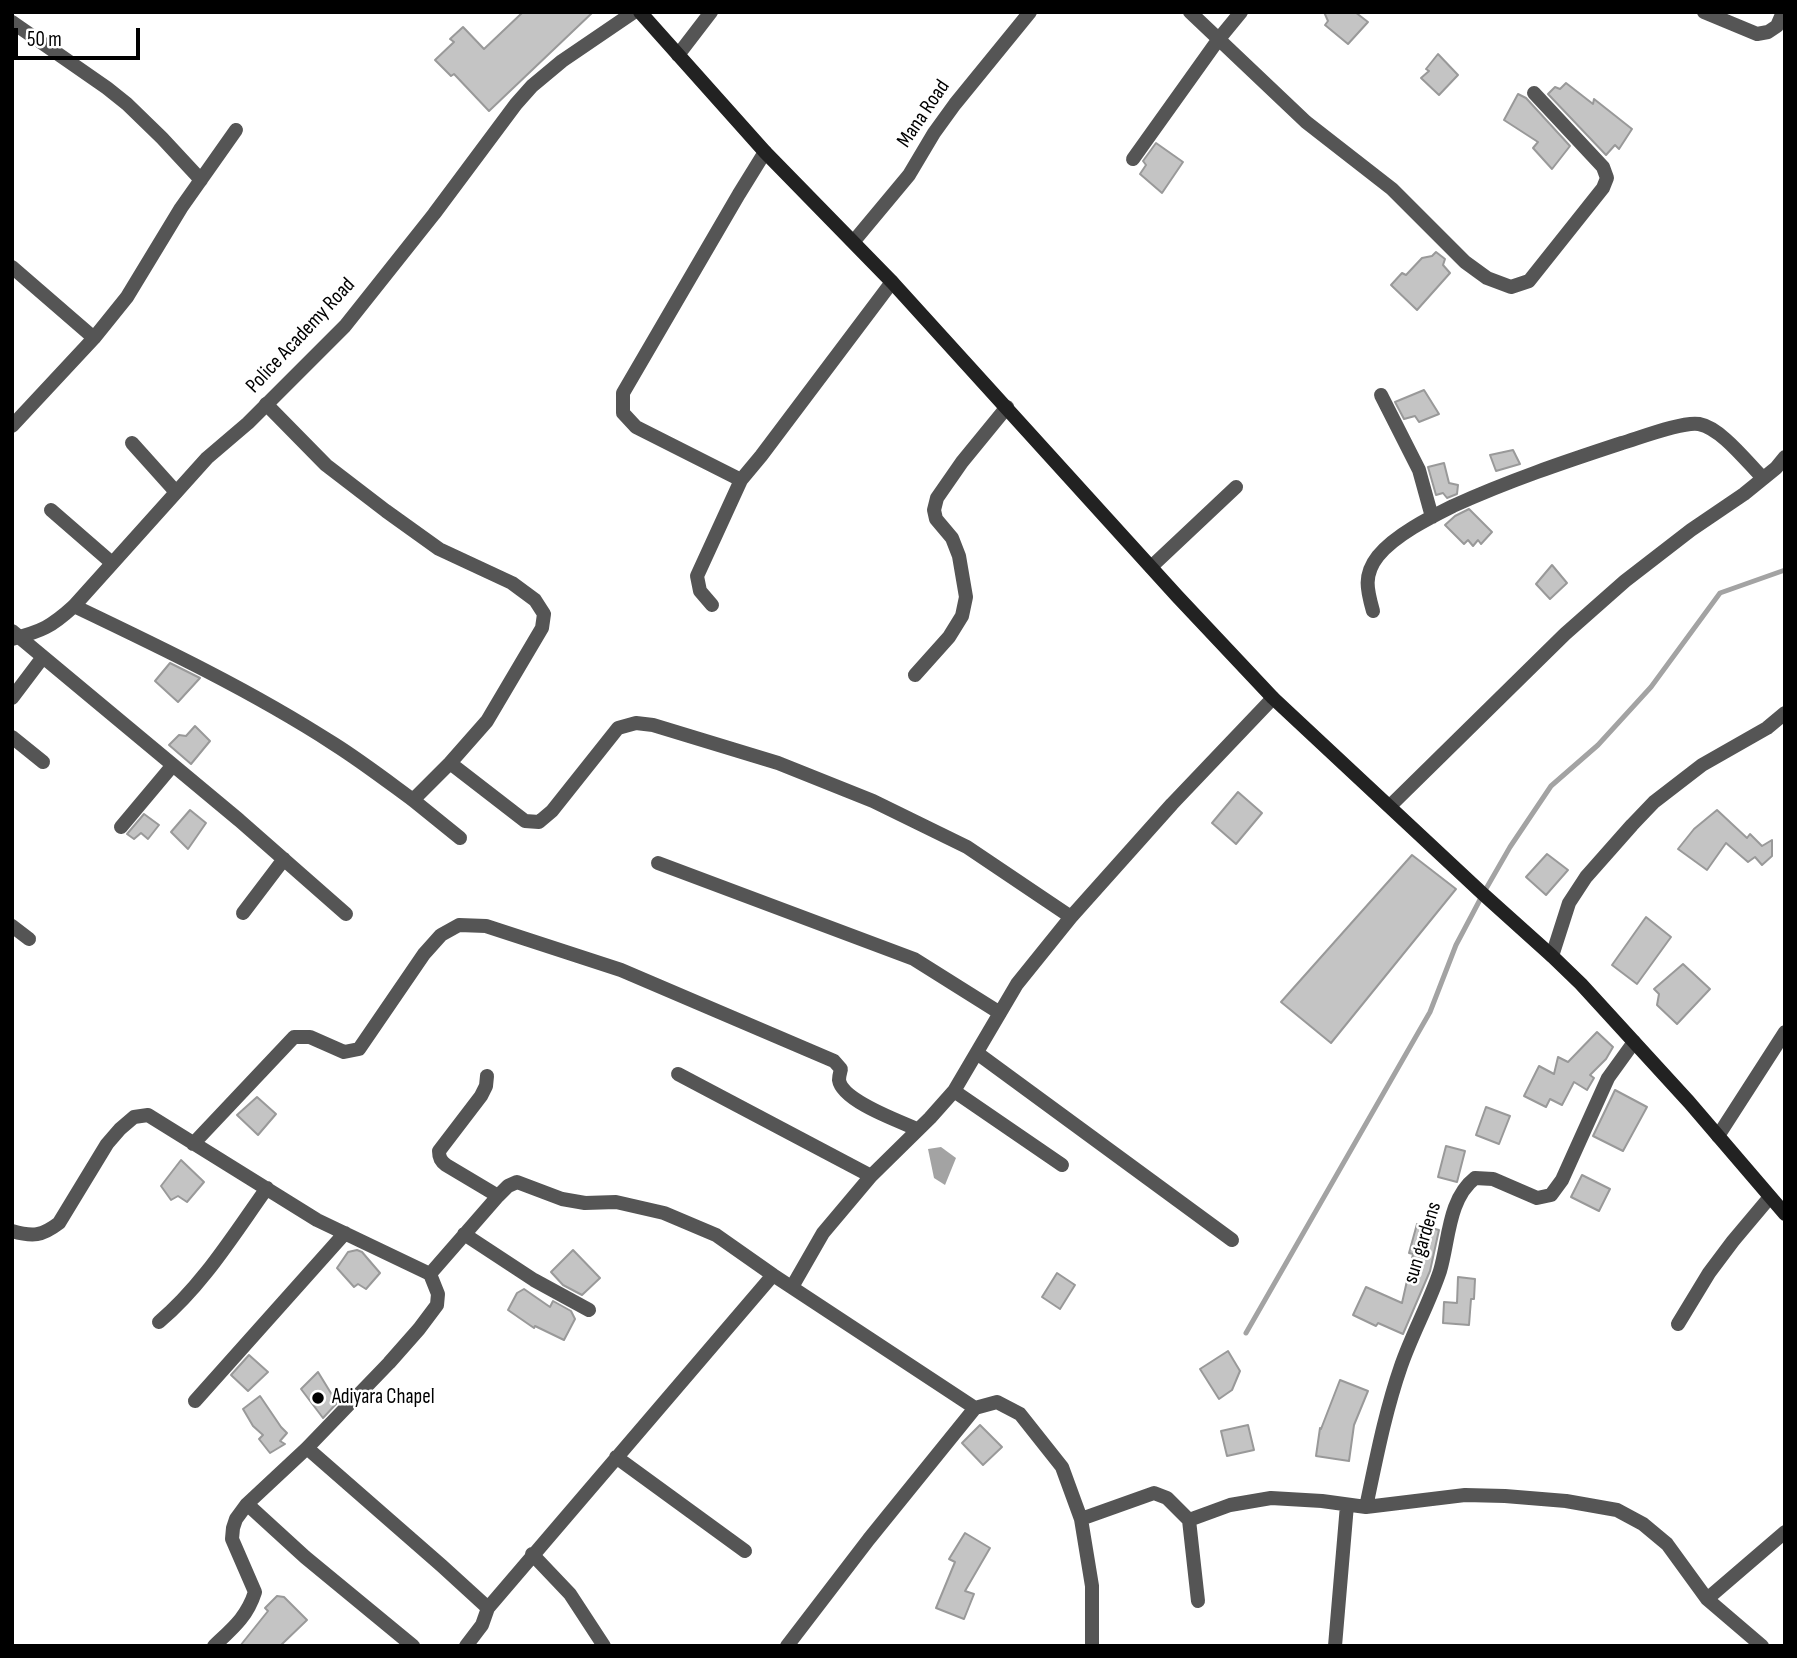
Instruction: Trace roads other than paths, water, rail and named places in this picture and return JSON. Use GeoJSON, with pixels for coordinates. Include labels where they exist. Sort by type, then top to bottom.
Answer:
{"type":"FeatureCollection","features":[{"type":"Feature","properties":{"kind":"main road"},"geometry":{"type":"LineString","coordinates":[[640,12],[765,152],[854,241],[1273,698],[1581,984],[1689,1102],[1785,1214]]}},
{"type":"Feature","properties":{"kind":"street","name":"Police Academy Road"},"geometry":{"type":"LineString","coordinates":[[15,636],[40,631],[57,622],[74,606],[208,458],[345,326],[532,86],[562,61],[634,12]]}},
{"type":"Feature","properties":{"kind":"street"},"geometry":{"type":"LineString","coordinates":[[678,55],[712,12]]}},
{"type":"Feature","properties":{"kind":"street","name":"Mana Road"},"geometry":{"type":"LineString","coordinates":[[854,241],[909,175],[955,104],[1030,12]]}},
{"type":"Feature","properties":{"kind":"street"},"geometry":{"type":"LineString","coordinates":[[1190,12],[1306,122],[1392,188],[1465,262],[1486,278],[1511,287],[1529,281],[1603,187],[1607,178],[1603,167],[1534,93]]}},
{"type":"Feature","properties":{"kind":"street"},"geometry":{"type":"LineString","coordinates":[[1133,159],[1241,12]]}},
{"type":"Feature","properties":{"kind":"street"},"geometry":{"type":"LineString","coordinates":[[1704,12],[1757,34],[1768,32],[1777,26],[1783,12]]}},
{"type":"Feature","properties":{"kind":"street"},"geometry":{"type":"LineString","coordinates":[[12,22],[127,104],[201,180]]}},
{"type":"Feature","properties":{"kind":"street"},"geometry":{"type":"LineString","coordinates":[[12,426],[94,338],[127,297],[181,208],[236,130]]}},
{"type":"Feature","properties":{"kind":"street"},"geometry":{"type":"LineString","coordinates":[[741,480],[636,427],[623,413],[623,394],[765,152]]}},
{"type":"Feature","properties":{"kind":"street"},"geometry":{"type":"LineString","coordinates":[[12,267],[94,338]]}},
{"type":"Feature","properties":{"kind":"street"},"geometry":{"type":"LineString","coordinates":[[712,605],[700,591],[697,576],[741,480],[892,282]]}},
{"type":"Feature","properties":{"kind":"street"},"geometry":{"type":"LineString","coordinates":[[1381,395],[1419,470],[1432,517]]}},
{"type":"Feature","properties":{"kind":"street"},"geometry":{"type":"LineString","coordinates":[[266,404],[326,465],[386,511],[439,549],[512,583],[535,600],[544,614],[542,628],[487,721],[413,800]]}},
{"type":"Feature","properties":{"kind":"street"},"geometry":{"type":"LineString","coordinates":[[915,675],[949,636],[962,616],[966,597],[959,556],[952,538],[936,519],[934,510],[937,498],[962,461],[1007,407]]}},
{"type":"Feature","properties":{"kind":"street"},"geometry":{"type":"LineString","coordinates":[[1373,611],[1366,588],[1369,572],[1378,556],[1404,534],[1432,517],[1493,488],[1544,468],[1662,430],[1696,423],[1710,427],[1726,440],[1763,478]]}},
{"type":"Feature","properties":{"kind":"street"},"geometry":{"type":"LineString","coordinates":[[132,443],[176,492]]}},
{"type":"Feature","properties":{"kind":"street"},"geometry":{"type":"LineString","coordinates":[[1390,806],[1625,580],[1763,478],[1785,457]]}},
{"type":"Feature","properties":{"kind":"street"},"geometry":{"type":"LineString","coordinates":[[1151,567],[1236,486]]}},
{"type":"Feature","properties":{"kind":"street"},"geometry":{"type":"LineString","coordinates":[[51,510],[112,563]]}},
{"type":"Feature","properties":{"kind":"street"},"geometry":{"type":"LineString","coordinates":[[74,606],[253,696],[334,744],[413,800],[460,838]]}},
{"type":"Feature","properties":{"kind":"street"},"geometry":{"type":"LineString","coordinates":[[15,636],[173,765],[346,914]]}},
{"type":"Feature","properties":{"kind":"street"},"geometry":{"type":"LineString","coordinates":[[12,698],[43,657]]}},
{"type":"Feature","properties":{"kind":"street"},"geometry":{"type":"LineString","coordinates":[[792,1287],[823,1233],[871,1176],[954,1091],[1017,984],[1071,917],[1172,804],[1273,698]]}},
{"type":"Feature","properties":{"kind":"street"},"geometry":{"type":"LineString","coordinates":[[1552,956],[1569,903],[1586,877],[1647,810],[1702,765],[1766,728],[1785,713]]}},
{"type":"Feature","properties":{"kind":"street"},"geometry":{"type":"LineString","coordinates":[[450,763],[525,821],[539,822],[552,811],[618,728],[636,723],[653,726],[778,763],[873,801],[967,848],[1071,917]]}},
{"type":"Feature","properties":{"kind":"street"},"geometry":{"type":"LineString","coordinates":[[12,737],[43,762]]}},
{"type":"Feature","properties":{"kind":"street"},"geometry":{"type":"LineString","coordinates":[[121,827],[173,765]]}},
{"type":"Feature","properties":{"kind":"street"},"geometry":{"type":"LineString","coordinates":[[243,913],[284,859]]}},
{"type":"Feature","properties":{"kind":"street"},"geometry":{"type":"LineString","coordinates":[[658,863],[914,959],[1000,1013]]}},
{"type":"Feature","properties":{"kind":"street"},"geometry":{"type":"LineString","coordinates":[[194,1144],[294,1037],[310,1037],[344,1052],[359,1049],[424,954],[441,935],[459,925],[486,926],[621,970],[834,1060],[841,1069],[839,1081],[845,1092],[860,1103],[917,1129]]}},
{"type":"Feature","properties":{"kind":"street"},"geometry":{"type":"LineString","coordinates":[[12,926],[29,939]]}},
{"type":"Feature","properties":{"kind":"street"},"geometry":{"type":"LineString","coordinates":[[1718,1136],[1785,1031]]}},
{"type":"Feature","properties":{"kind":"street","name":"sun gardens"},"geometry":{"type":"LineString","coordinates":[[1366,1507],[1381,1434],[1401,1367],[1440,1272],[1458,1200],[1465,1185],[1475,1178],[1493,1179],[1537,1198],[1551,1195],[1562,1180],[1608,1078],[1634,1042]]}},
{"type":"Feature","properties":{"kind":"street"},"geometry":{"type":"LineString","coordinates":[[976,1053],[1232,1240]]}},
{"type":"Feature","properties":{"kind":"street"},"geometry":{"type":"LineString","coordinates":[[678,1074],[871,1176]]}},
{"type":"Feature","properties":{"kind":"street"},"geometry":{"type":"LineString","coordinates":[[487,1076],[486,1087],[481,1096],[439,1151],[439,1155],[446,1165],[498,1196]]}},
{"type":"Feature","properties":{"kind":"street"},"geometry":{"type":"LineString","coordinates":[[954,1091],[1062,1165]]}},
{"type":"Feature","properties":{"kind":"street"},"geometry":{"type":"LineString","coordinates":[[12,1231],[40,1234],[59,1223],[107,1144],[134,1117],[148,1115],[317,1220],[430,1274],[438,1294],[437,1305],[389,1363],[307,1448],[247,1504],[236,1519],[232,1539],[255,1592],[240,1622],[214,1646]]}},
{"type":"Feature","properties":{"kind":"street"},"geometry":{"type":"LineString","coordinates":[[430,1274],[498,1196],[508,1186],[517,1182],[562,1199],[585,1203],[616,1202],[664,1213],[716,1235],[975,1408]]}},
{"type":"Feature","properties":{"kind":"street"},"geometry":{"type":"LineString","coordinates":[[159,1322],[177,1307],[193,1288],[267,1188]]}},
{"type":"Feature","properties":{"kind":"street"},"geometry":{"type":"LineString","coordinates":[[1678,1324],[1717,1262],[1770,1197]]}},
{"type":"Feature","properties":{"kind":"street"},"geometry":{"type":"LineString","coordinates":[[195,1401],[345,1233]]}},
{"type":"Feature","properties":{"kind":"street"},"geometry":{"type":"LineString","coordinates":[[464,1234],[534,1280],[589,1310]]}},
{"type":"Feature","properties":{"kind":"street"},"geometry":{"type":"LineString","coordinates":[[466,1646],[482,1625],[488,1608],[532,1554],[773,1275]]}},
{"type":"Feature","properties":{"kind":"street"},"geometry":{"type":"LineString","coordinates":[[787,1646],[975,1408],[997,1402],[1020,1414],[1062,1468],[1081,1520],[1092,1586],[1092,1646]]}},
{"type":"Feature","properties":{"kind":"street"},"geometry":{"type":"LineString","coordinates":[[307,1448],[488,1608]]}},
{"type":"Feature","properties":{"kind":"street"},"geometry":{"type":"LineString","coordinates":[[616,1457],[745,1551]]}},
{"type":"Feature","properties":{"kind":"street"},"geometry":{"type":"LineString","coordinates":[[1081,1520],[1154,1493],[1167,1498],[1189,1520],[1198,1601]]}},
{"type":"Feature","properties":{"kind":"street"},"geometry":{"type":"LineString","coordinates":[[1189,1520],[1230,1505],[1271,1499],[1366,1507],[1465,1495],[1566,1501],[1617,1510],[1643,1524],[1667,1544],[1707,1599],[1762,1646]]}},
{"type":"Feature","properties":{"kind":"street"},"geometry":{"type":"LineString","coordinates":[[247,1504],[305,1557],[413,1646]]}},
{"type":"Feature","properties":{"kind":"street"},"geometry":{"type":"LineString","coordinates":[[1335,1646],[1347,1505]]}},
{"type":"Feature","properties":{"kind":"street"},"geometry":{"type":"LineString","coordinates":[[1707,1599],[1785,1532]]}},
{"type":"Feature","properties":{"kind":"street"},"geometry":{"type":"LineString","coordinates":[[532,1554],[570,1594],[604,1646]]}},
{"type":"Feature","properties":{"kind":"waterway"},"geometry":{"type":"LineString","coordinates":[[1246,1333],[1430,1012],[1456,945],[1483,894],[1510,847],[1551,786],[1598,745],[1651,687],[1720,593],[1785,570]]}},
{"type":"Feature","properties":{"kind":"place","name":"Adiyara Chapel"},"geometry":{"type":"Point","coordinates":[318,1398]}}]}
